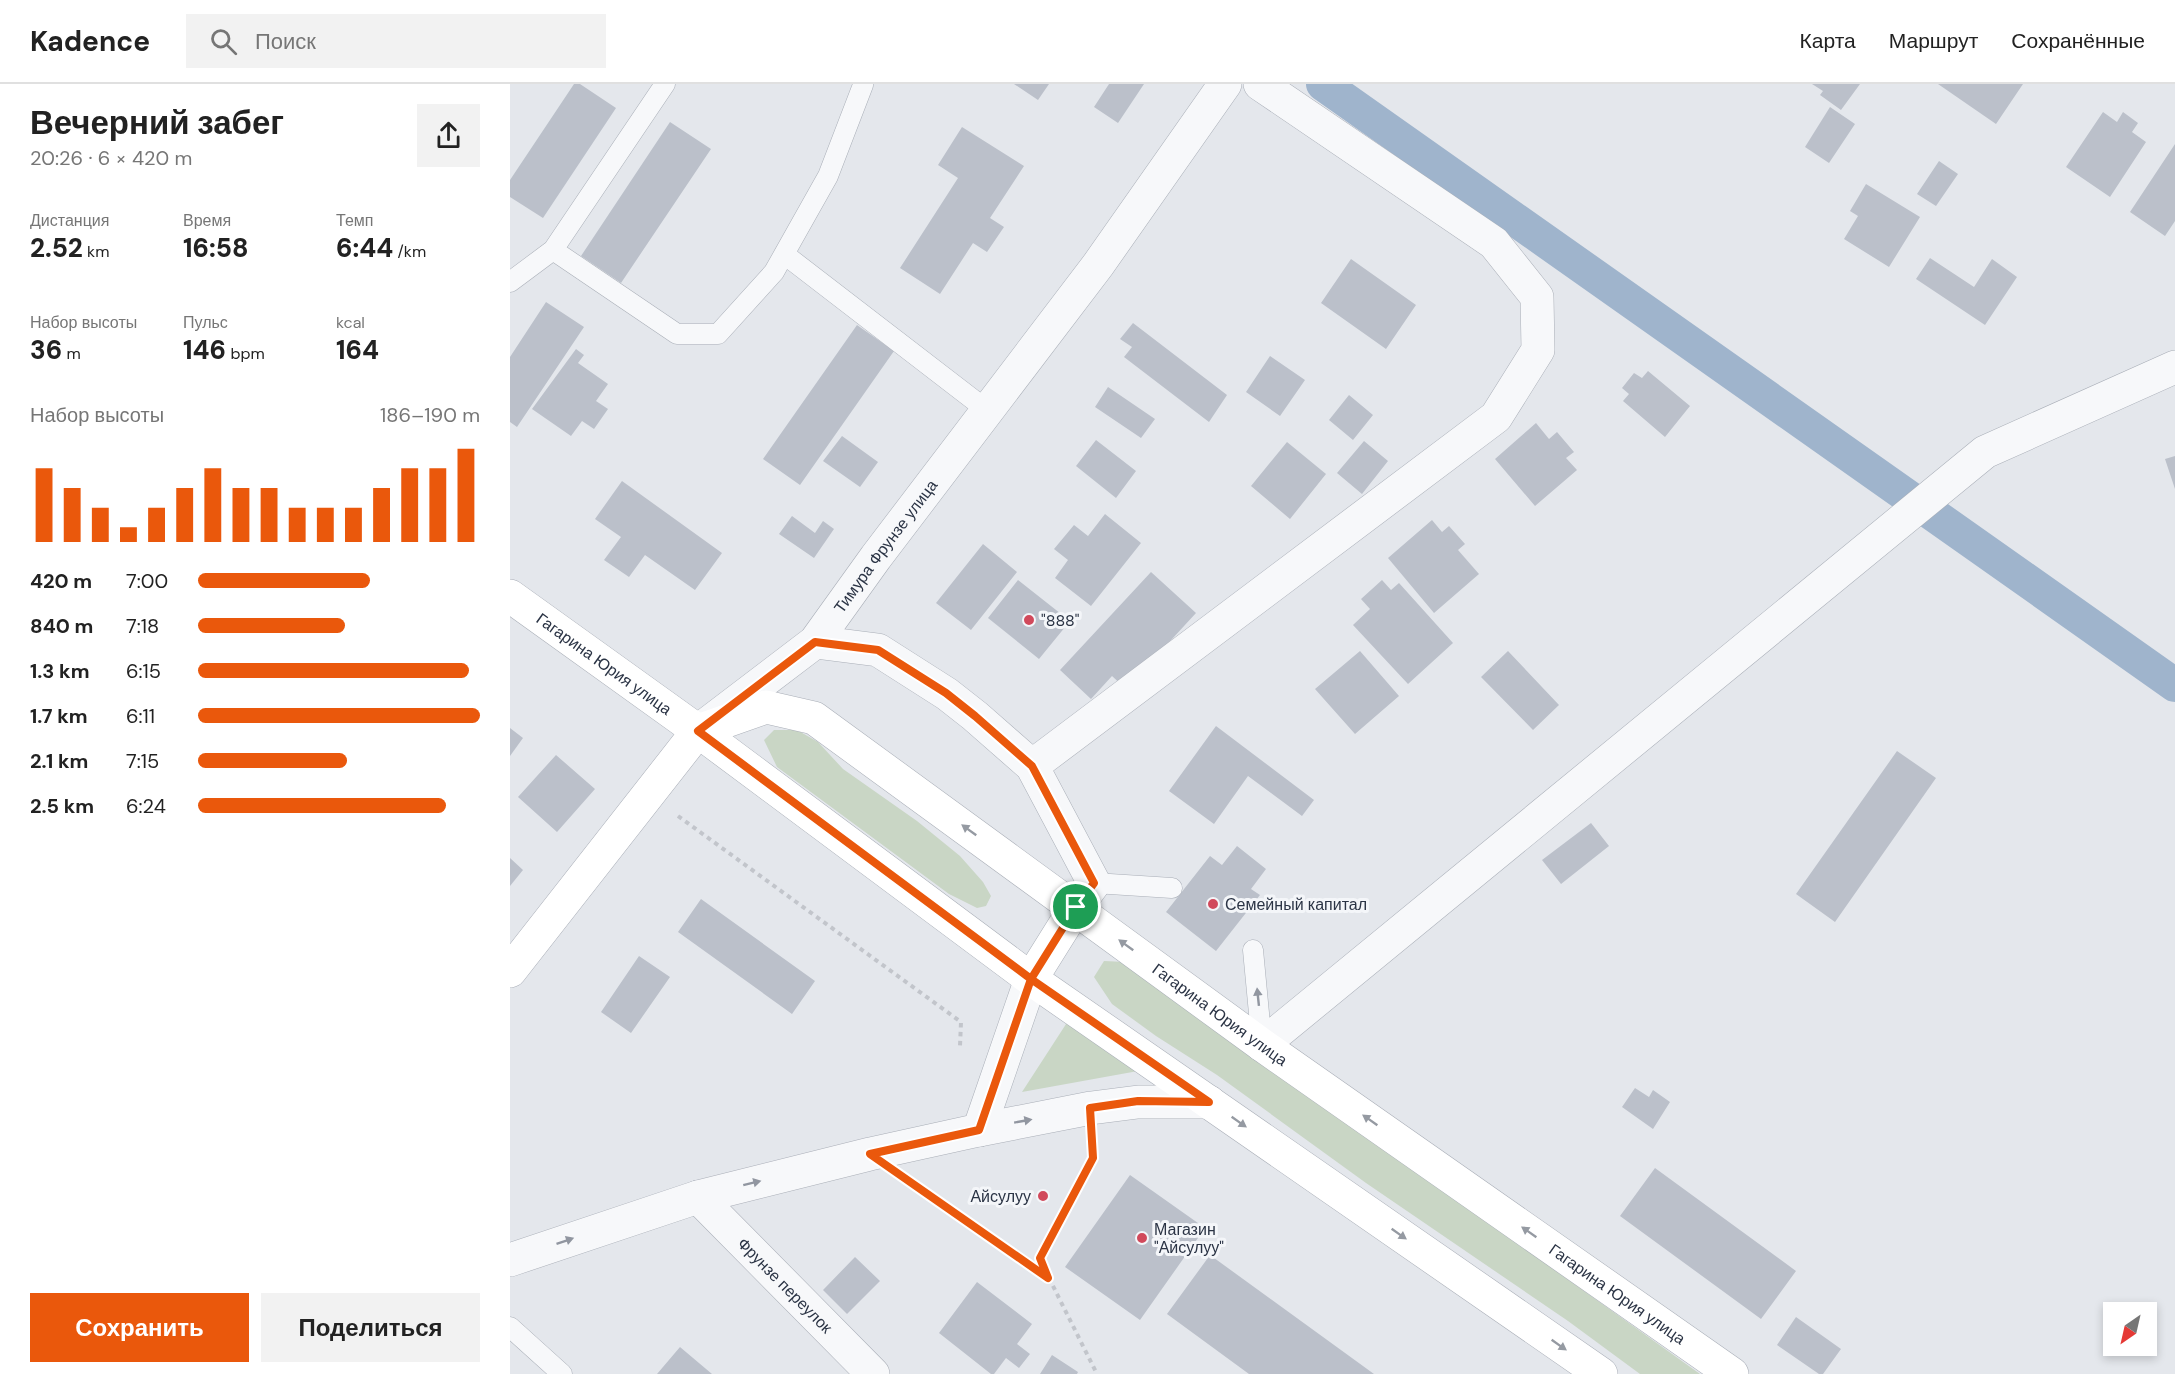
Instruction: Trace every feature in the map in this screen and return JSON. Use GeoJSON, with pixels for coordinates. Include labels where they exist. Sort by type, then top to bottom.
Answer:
{"type":"FeatureCollection","features":[{"type":"Feature","properties":{"kind":"main road","name":"Гагарина Юрия улица"},"geometry":{"type":"LineString","coordinates":[[510,596],[698,731],[1031,979],[1601,1374]]}},
{"type":"Feature","properties":{"kind":"main road","name":"Гагарина Юрия улица"},"geometry":{"type":"LineString","coordinates":[[698,731],[766,706],[814,718],[1085,895],[1262,1045],[1732,1374]]}},
{"type":"Feature","properties":{"kind":"main road","name":"Тимура Фрунзе улица"},"geometry":{"type":"LineString","coordinates":[[510,971],[698,731]]}},
{"type":"Feature","properties":{"kind":"main road"},"geometry":{"type":"LineString","coordinates":[[1031,979],[1085,895]]}},
{"type":"Feature","properties":{"kind":"street","name":"Тимура Фрунзе улица"},"geometry":{"type":"LineString","coordinates":[[698,731],[815,642],[876,557],[1098,265],[1225,84]]}},
{"type":"Feature","properties":{"kind":"street"},"geometry":{"type":"LineString","coordinates":[[1032,766],[1496,417],[1538,350],[1537,297],[1494,243],[1260,84]]}},
{"type":"Feature","properties":{"kind":"street"},"geometry":{"type":"LineString","coordinates":[[1262,1045],[1985,452],[2175,367]]}},
{"type":"Feature","properties":{"kind":"street"},"geometry":{"type":"LineString","coordinates":[[815,642],[878,650],[946,693],[1032,766],[1085,895]]}},
{"type":"Feature","properties":{"kind":"street"},"geometry":{"type":"LineString","coordinates":[[979,1130],[1031,979]]}},
{"type":"Feature","properties":{"kind":"street"},"geometry":{"type":"LineString","coordinates":[[510,1260],[698,1197],[870,1154],[1090,1108],[1138,1101],[1209,1102]]}},
{"type":"Feature","properties":{"kind":"street","name":"Фрунзе переулок"},"geometry":{"type":"LineString","coordinates":[[698,1197],[873,1374]]}},
{"type":"Feature","properties":{"kind":"lane"},"geometry":{"type":"LineString","coordinates":[[510,282],[552,250],[666,84]]}},
{"type":"Feature","properties":{"kind":"lane"},"geometry":{"type":"LineString","coordinates":[[552,250],[677,334],[718,334],[774,272],[828,176],[863,85]]}},
{"type":"Feature","properties":{"kind":"lane"},"geometry":{"type":"LineString","coordinates":[[784,254],[988,411]]}},
{"type":"Feature","properties":{"kind":"lane"},"geometry":{"type":"LineString","coordinates":[[1085,895],[1172,888]]}},
{"type":"Feature","properties":{"kind":"lane"},"geometry":{"type":"LineString","coordinates":[[1253,950],[1262,1045]]}},
{"type":"Feature","properties":{"kind":"lane"},"geometry":{"type":"LineString","coordinates":[[510,1327],[562,1374]]}},
{"type":"Feature","properties":{"kind":"path"},"geometry":{"type":"LineString","coordinates":[[678,816],[961,1022],[960,1046]]}},
{"type":"Feature","properties":{"kind":"path"},"geometry":{"type":"LineString","coordinates":[[1090,1108],[1093,1158],[1040,1258],[1097,1374]]}},
{"type":"Feature","properties":{"kind":"path"},"geometry":{"type":"LineString","coordinates":[[870,1154],[1048,1278]]}},
{"type":"Feature","properties":{"kind":"green space"},"geometry":{"type":"Polygon","coordinates":[[[774,730],[797,730],[818,742],[843,769],[917,821],[960,856],[983,882],[991,896],[986,906],[977,908],[949,894],[777,767],[764,740],[774,730]]]}},
{"type":"Feature","properties":{"kind":"green space"},"geometry":{"type":"Polygon","coordinates":[[[1104,961],[1125,962],[1700,1374],[1640,1374],[1568,1321],[1366,1183],[1217,1075],[1156,1036],[1112,1004],[1094,977],[1104,961]]]}},
{"type":"Feature","properties":{"kind":"green space"},"geometry":{"type":"Polygon","coordinates":[[[1068,1021],[1138,1071],[1022,1092],[1068,1021]]]}},
{"type":"Feature","properties":{"kind":"building"},"geometry":{"type":"Polygon","coordinates":[[[574,84],[580,84],[616,108],[543,218],[510,197],[510,180],[574,84]]]}},
{"type":"Feature","properties":{"kind":"building"},"geometry":{"type":"Polygon","coordinates":[[[1014,84],[1049,84],[1038,100],[1014,84]]]}},
{"type":"Feature","properties":{"kind":"building"},"geometry":{"type":"Polygon","coordinates":[[[1109,84],[1144,84],[1118,123],[1094,107],[1109,84]]]}},
{"type":"Feature","properties":{"kind":"building"},"geometry":{"type":"Polygon","coordinates":[[[1812,84],[1860,84],[1841,110],[1820,95],[1823,91],[1812,84]]]}},
{"type":"Feature","properties":{"kind":"building"},"geometry":{"type":"Polygon","coordinates":[[[1938,84],[2023,84],[1996,124],[1938,84]]]}},
{"type":"Feature","properties":{"kind":"building"},"geometry":{"type":"Polygon","coordinates":[[[1830,107],[1855,124],[1829,163],[1805,147],[1830,107]]]}},
{"type":"Feature","properties":{"kind":"building"},"geometry":{"type":"Polygon","coordinates":[[[2103,112],[2117,122],[2123,112],[2138,123],[2132,132],[2146,142],[2110,197],[2066,167],[2103,112]]]}},
{"type":"Feature","properties":{"kind":"building"},"geometry":{"type":"Polygon","coordinates":[[[670,122],[711,149],[621,283],[581,256],[670,122]]]}},
{"type":"Feature","properties":{"kind":"building"},"geometry":{"type":"Polygon","coordinates":[[[962,127],[1024,166],[990,218],[1004,227],[987,252],[973,243],[940,294],[900,268],[958,178],[938,165],[962,127]]]}},
{"type":"Feature","properties":{"kind":"building"},"geometry":{"type":"Polygon","coordinates":[[[2175,144],[2175,221],[2165,236],[2130,212],[2175,144]]]}},
{"type":"Feature","properties":{"kind":"building"},"geometry":{"type":"Polygon","coordinates":[[[1939,161],[1958,174],[1936,206],[1917,194],[1939,161]]]}},
{"type":"Feature","properties":{"kind":"building"},"geometry":{"type":"Polygon","coordinates":[[[1866,184],[1920,217],[1889,267],[1844,239],[1858,216],[1850,211],[1866,184]]]}},
{"type":"Feature","properties":{"kind":"building"},"geometry":{"type":"Polygon","coordinates":[[[1930,258],[1974,287],[1992,259],[2017,277],[1985,325],[1916,279],[1930,258]]]}},
{"type":"Feature","properties":{"kind":"building"},"geometry":{"type":"Polygon","coordinates":[[[1351,259],[1416,305],[1386,349],[1321,303],[1351,259]]]}},
{"type":"Feature","properties":{"kind":"building"},"geometry":{"type":"Polygon","coordinates":[[[546,302],[584,327],[517,427],[510,422],[510,357],[546,302]]]}},
{"type":"Feature","properties":{"kind":"building"},"geometry":{"type":"Polygon","coordinates":[[[1133,323],[1227,395],[1209,422],[1124,357],[1132,347],[1120,339],[1133,323]]]}},
{"type":"Feature","properties":{"kind":"building"},"geometry":{"type":"Polygon","coordinates":[[[857,325],[894,351],[800,485],[763,459],[857,325]]]}},
{"type":"Feature","properties":{"kind":"building"},"geometry":{"type":"Polygon","coordinates":[[[576,349],[584,355],[578,363],[608,384],[596,401],[608,409],[594,429],[582,421],[571,436],[532,409],[576,349]]]}},
{"type":"Feature","properties":{"kind":"building"},"geometry":{"type":"Polygon","coordinates":[[[1270,356],[1305,380],[1280,416],[1246,392],[1270,356]]]}},
{"type":"Feature","properties":{"kind":"building"},"geometry":{"type":"Polygon","coordinates":[[[1648,371],[1690,406],[1665,437],[1623,401],[1629,394],[1622,388],[1634,373],[1642,378],[1648,371]]]}},
{"type":"Feature","properties":{"kind":"building"},"geometry":{"type":"Polygon","coordinates":[[[1108,387],[1155,419],[1141,438],[1095,407],[1108,387]]]}},
{"type":"Feature","properties":{"kind":"building"},"geometry":{"type":"Polygon","coordinates":[[[1349,395],[1373,415],[1353,440],[1329,420],[1349,395]]]}},
{"type":"Feature","properties":{"kind":"building"},"geometry":{"type":"Polygon","coordinates":[[[1536,423],[1549,439],[1557,432],[1574,452],[1566,458],[1577,470],[1535,506],[1495,459],[1536,423]]]}},
{"type":"Feature","properties":{"kind":"building"},"geometry":{"type":"Polygon","coordinates":[[[842,436],[878,462],[860,487],[823,461],[842,436]]]}},
{"type":"Feature","properties":{"kind":"building"},"geometry":{"type":"Polygon","coordinates":[[[1096,440],[1136,471],[1116,498],[1076,466],[1096,440]]]}},
{"type":"Feature","properties":{"kind":"building"},"geometry":{"type":"Polygon","coordinates":[[[1364,441],[1388,461],[1362,494],[1337,473],[1364,441]]]}},
{"type":"Feature","properties":{"kind":"building"},"geometry":{"type":"Polygon","coordinates":[[[1287,442],[1326,474],[1290,519],[1251,486],[1287,442]]]}},
{"type":"Feature","properties":{"kind":"building"},"geometry":{"type":"Polygon","coordinates":[[[2175,456],[2175,489],[2165,459],[2175,456]]]}},
{"type":"Feature","properties":{"kind":"building"},"geometry":{"type":"Polygon","coordinates":[[[622,481],[722,553],[695,590],[645,555],[629,577],[604,560],[621,537],[595,519],[622,481]]]}},
{"type":"Feature","properties":{"kind":"building"},"geometry":{"type":"Polygon","coordinates":[[[1105,514],[1141,543],[1091,606],[1055,578],[1068,560],[1054,549],[1074,525],[1088,536],[1105,514]]]}},
{"type":"Feature","properties":{"kind":"building"},"geometry":{"type":"Polygon","coordinates":[[[792,516],[815,533],[823,521],[834,529],[814,558],[779,534],[792,516]]]}},
{"type":"Feature","properties":{"kind":"building"},"geometry":{"type":"Polygon","coordinates":[[[1432,520],[1442,532],[1449,526],[1465,544],[1458,550],[1479,574],[1434,613],[1388,558],[1432,520]]]}},
{"type":"Feature","properties":{"kind":"building"},"geometry":{"type":"Polygon","coordinates":[[[983,544],[1017,572],[971,630],[936,603],[983,544]]]}},
{"type":"Feature","properties":{"kind":"building"},"geometry":{"type":"Polygon","coordinates":[[[1151,572],[1196,613],[1126,689],[1112,676],[1091,699],[1060,670],[1151,572]]]}},
{"type":"Feature","properties":{"kind":"building","name":"\"888\""},"geometry":{"type":"Polygon","coordinates":[[[1018,580],[1070,621],[1039,659],[988,618],[1018,580]]]}},
{"type":"Feature","properties":{"kind":"building"},"geometry":{"type":"Polygon","coordinates":[[[1382,580],[1391,590],[1399,583],[1453,643],[1408,684],[1353,625],[1370,609],[1361,599],[1382,580]]]}},
{"type":"Feature","properties":{"kind":"building"},"geometry":{"type":"Polygon","coordinates":[[[1360,651],[1399,696],[1355,734],[1315,689],[1360,651]]]}},
{"type":"Feature","properties":{"kind":"building"},"geometry":{"type":"Polygon","coordinates":[[[1508,651],[1559,705],[1533,730],[1481,677],[1508,651]]]}},
{"type":"Feature","properties":{"kind":"building"},"geometry":{"type":"Polygon","coordinates":[[[1216,726],[1314,800],[1302,816],[1248,776],[1214,824],[1169,791],[1216,726]]]}},
{"type":"Feature","properties":{"kind":"building"},"geometry":{"type":"Polygon","coordinates":[[[510,728],[523,738],[510,756],[510,728]]]}},
{"type":"Feature","properties":{"kind":"building"},"geometry":{"type":"Polygon","coordinates":[[[1897,751],[1936,778],[1835,922],[1796,894],[1897,751]]]}},
{"type":"Feature","properties":{"kind":"building"},"geometry":{"type":"Polygon","coordinates":[[[556,755],[595,789],[557,832],[518,797],[556,755]]]}},
{"type":"Feature","properties":{"kind":"building"},"geometry":{"type":"Polygon","coordinates":[[[1591,823],[1609,846],[1561,884],[1542,860],[1591,823]]]}},
{"type":"Feature","properties":{"kind":"building","name":"Семейный капитал"},"geometry":{"type":"Polygon","coordinates":[[[1237,846],[1266,869],[1251,889],[1260,895],[1216,951],[1166,912],[1210,856],[1222,865],[1237,846]]]}},
{"type":"Feature","properties":{"kind":"building"},"geometry":{"type":"Polygon","coordinates":[[[510,858],[523,870],[510,886],[510,858]]]}},
{"type":"Feature","properties":{"kind":"building"},"geometry":{"type":"Polygon","coordinates":[[[701,899],[815,981],[792,1014],[678,932],[701,899]]]}},
{"type":"Feature","properties":{"kind":"building"},"geometry":{"type":"Polygon","coordinates":[[[639,956],[670,977],[631,1033],[601,1012],[639,956]]]}},
{"type":"Feature","properties":{"kind":"building"},"geometry":{"type":"Polygon","coordinates":[[[1635,1088],[1649,1097],[1653,1090],[1670,1102],[1653,1129],[1622,1107],[1635,1088]]]}},
{"type":"Feature","properties":{"kind":"building"},"geometry":{"type":"Polygon","coordinates":[[[1655,1168],[1796,1271],[1761,1319],[1620,1216],[1655,1168]]]}},
{"type":"Feature","properties":{"kind":"building","name":"Магазин \"Айсулуу\""},"geometry":{"type":"Polygon","coordinates":[[[1130,1175],[1205,1228],[1140,1320],[1065,1267],[1130,1175]]]}},
{"type":"Feature","properties":{"kind":"building"},"geometry":{"type":"Polygon","coordinates":[[[1210,1255],[1374,1374],[1249,1374],[1167,1314],[1210,1255]]]}},
{"type":"Feature","properties":{"kind":"building"},"geometry":{"type":"Polygon","coordinates":[[[855,1257],[880,1281],[847,1314],[823,1290],[855,1257]]]}},
{"type":"Feature","properties":{"kind":"building"},"geometry":{"type":"Polygon","coordinates":[[[977,1282],[1032,1324],[1017,1344],[1030,1354],[1019,1368],[1006,1358],[994,1374],[991,1374],[939,1333],[977,1282]]]}},
{"type":"Feature","properties":{"kind":"building"},"geometry":{"type":"Polygon","coordinates":[[[1796,1317],[1841,1349],[1823,1374],[1819,1374],[1777,1345],[1796,1317]]]}},
{"type":"Feature","properties":{"kind":"building"},"geometry":{"type":"Polygon","coordinates":[[[680,1347],[712,1374],[657,1374],[680,1347]]]}},
{"type":"Feature","properties":{"kind":"building"},"geometry":{"type":"Polygon","coordinates":[[[1052,1355],[1078,1372],[1077,1374],[1040,1374],[1052,1355]]]}},
{"type":"Feature","properties":{"kind":"waterway"},"geometry":{"type":"LineString","coordinates":[[1323,84],[2175,685]]}},
{"type":"Feature","properties":{"kind":"place","name":"\"888\""},"geometry":{"type":"Point","coordinates":[1029,620]}},
{"type":"Feature","properties":{"kind":"place","name":"Семейный капитал"},"geometry":{"type":"Point","coordinates":[1213,904]}},
{"type":"Feature","properties":{"kind":"place","name":"Айсулуу"},"geometry":{"type":"Point","coordinates":[1043,1196]}},
{"type":"Feature","properties":{"kind":"place","name":"Магазин \"Айсулуу\""},"geometry":{"type":"Point","coordinates":[1142,1238]}},
{"type":"Feature","properties":{"kind":"route"},"geometry":{"type":"LineString","coordinates":[[1076,907],[1031,979],[1209,1102],[1138,1101],[1090,1108],[1093,1158],[1040,1258],[1048,1278],[870,1154],[979,1130],[1031,979],[698,731],[815,642],[878,650],[946,693],[1032,766],[1094,883],[1076,907]]}}]}
